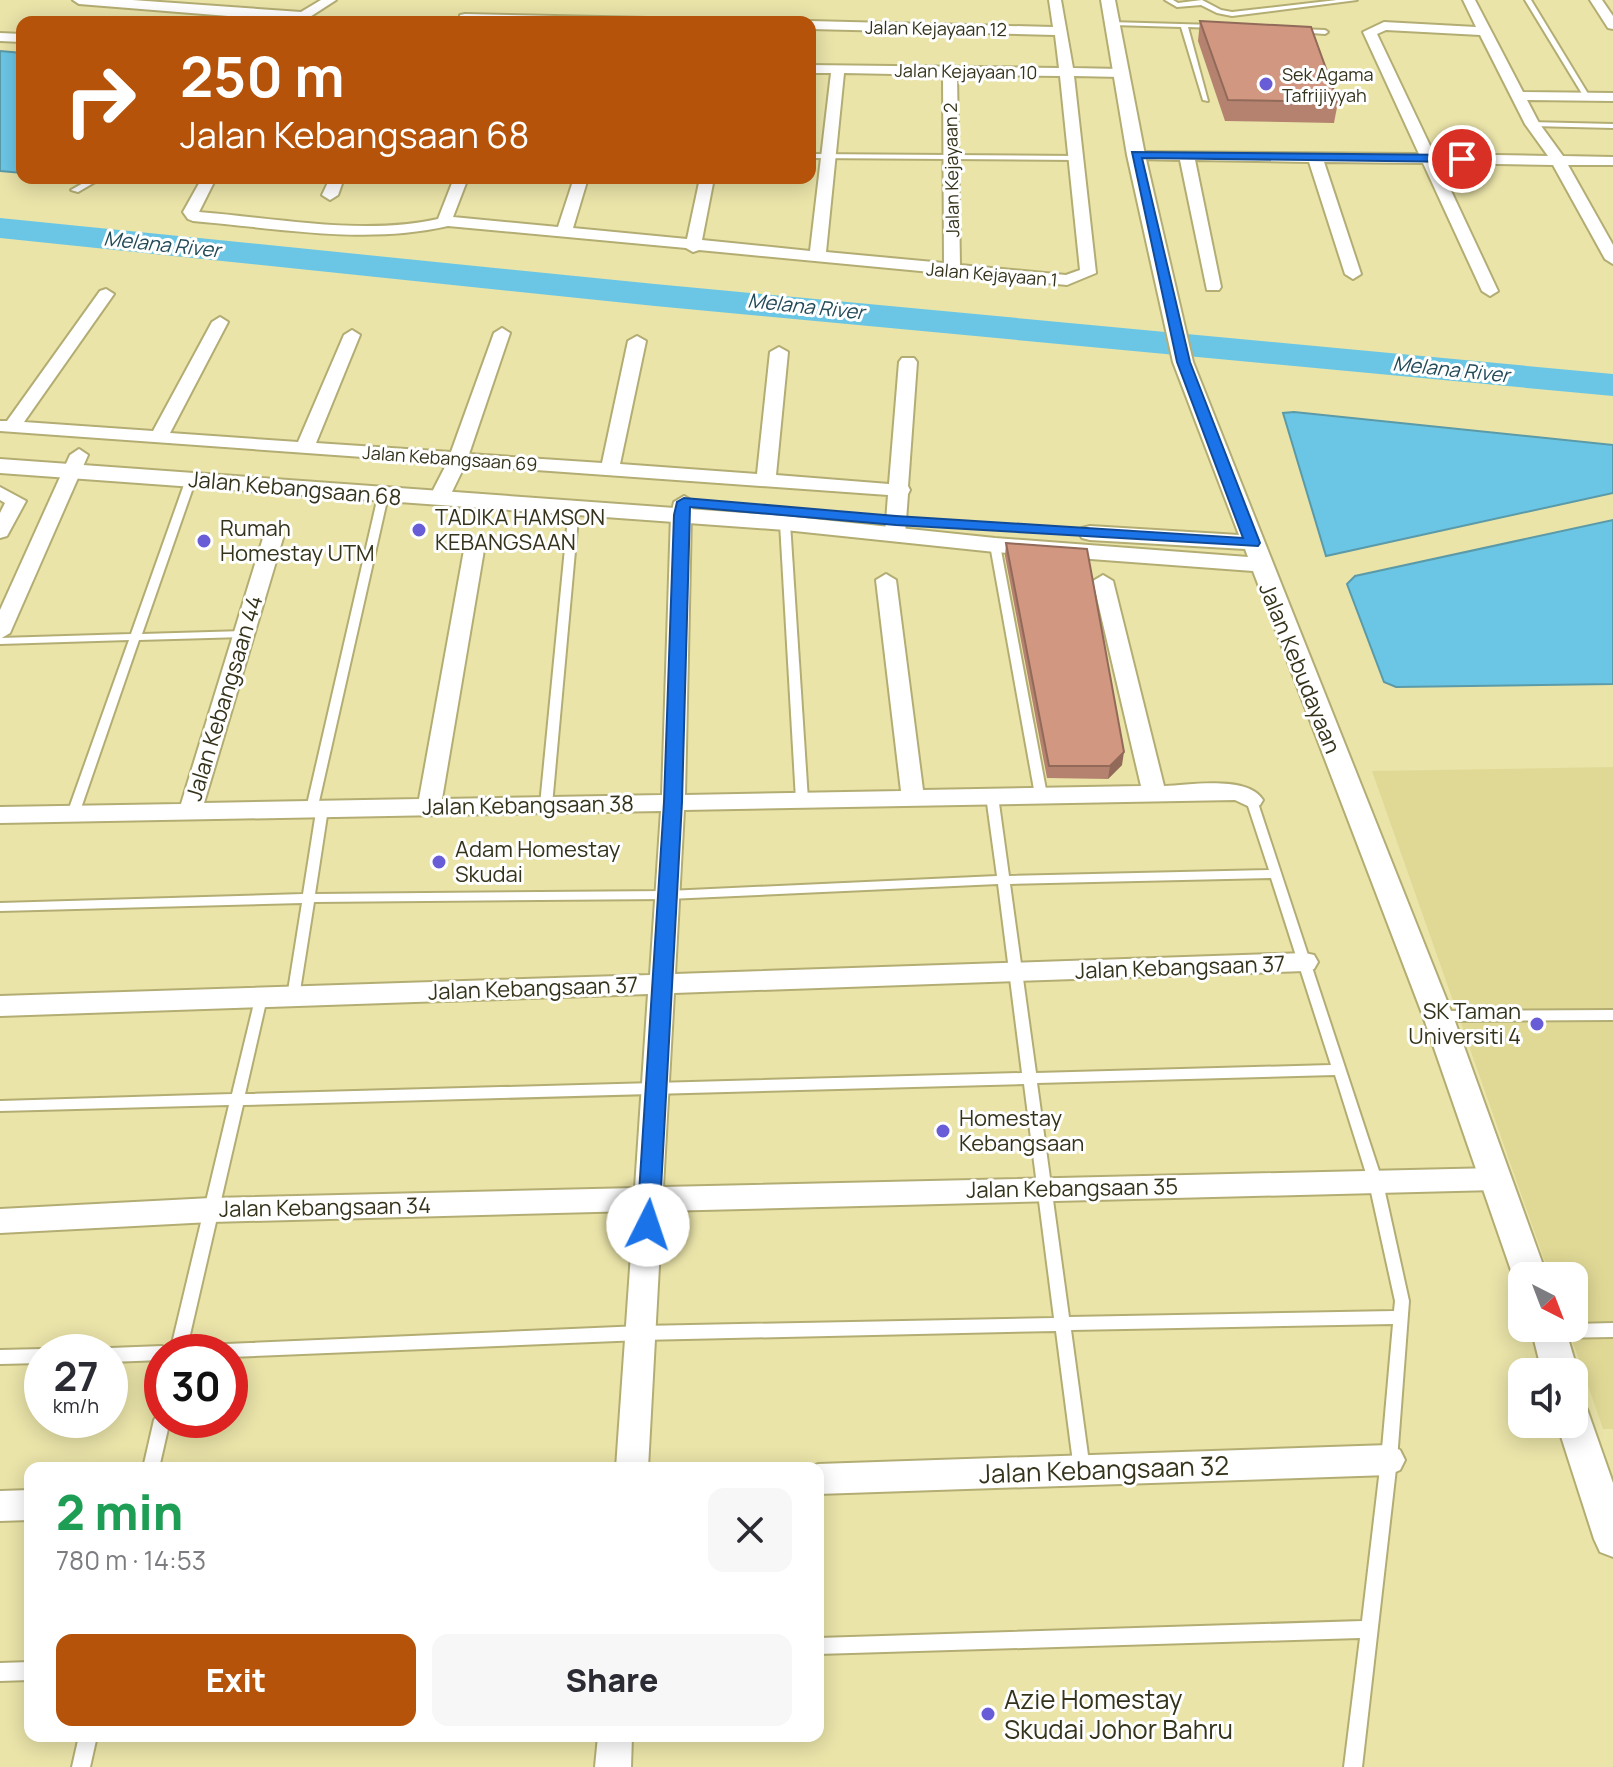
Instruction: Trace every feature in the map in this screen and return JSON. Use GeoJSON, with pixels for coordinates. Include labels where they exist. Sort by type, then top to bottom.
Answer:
{"type":"FeatureCollection","features":[{"type":"Feature","properties":{"kind":"street"},"geometry":{"type":"LineString","coordinates":[[79,0],[263,16]]}},
{"type":"Feature","properties":{"kind":"street"},"geometry":{"type":"LineString","coordinates":[[303,16],[330,0]]}},
{"type":"Feature","properties":{"kind":"street"},"geometry":{"type":"LineString","coordinates":[[468,16],[491,0]]}},
{"type":"Feature","properties":{"kind":"street","name":"Jalan Kejayaan 1"},"geometry":{"type":"LineString","coordinates":[[565,230],[693,247],[1067,280],[1082,278],[1088,273],[1069,73],[1055,0]]}},
{"type":"Feature","properties":{"kind":"street","name":"Jalan Kebudayaan"},"geometry":{"type":"LineString","coordinates":[[1108,0],[1136,155],[1183,362],[1438,1016],[1525,1262]]}},
{"type":"Feature","properties":{"kind":"street"},"geometry":{"type":"LineString","coordinates":[[1469,0],[1532,124],[1558,160],[1613,259]]}},
{"type":"Feature","properties":{"kind":"street"},"geometry":{"type":"LineString","coordinates":[[1596,0],[1613,25]]}},
{"type":"Feature","properties":{"kind":"street","name":"Jalan Kejayaan 12"},"geometry":{"type":"LineString","coordinates":[[816,25],[1061,31]]}},
{"type":"Feature","properties":{"kind":"street"},"geometry":{"type":"LineString","coordinates":[[1486,31],[1384,26],[1370,32],[1490,291]]}},
{"type":"Feature","properties":{"kind":"street","name":"Jalan Kejayaan 10"},"geometry":{"type":"LineString","coordinates":[[816,69],[1121,73]]}},
{"type":"Feature","properties":{"kind":"street"},"geometry":{"type":"LineString","coordinates":[[817,258],[838,69]]}},
{"type":"Feature","properties":{"kind":"street","name":"Jalan Kejayaan 2"},"geometry":{"type":"LineString","coordinates":[[950,71],[952,270]]}},
{"type":"Feature","properties":{"kind":"street"},"geometry":{"type":"LineString","coordinates":[[1519,96],[1613,97]]}},
{"type":"Feature","properties":{"kind":"street"},"geometry":{"type":"LineString","coordinates":[[1136,155],[1613,161]]}},
{"type":"Feature","properties":{"kind":"street"},"geometry":{"type":"LineString","coordinates":[[1187,156],[1213,287]]}},
{"type":"Feature","properties":{"kind":"street"},"geometry":{"type":"LineString","coordinates":[[1315,156],[1353,274]]}},
{"type":"Feature","properties":{"kind":"street"},"geometry":{"type":"LineString","coordinates":[[205,184],[195,201],[191,212],[193,216],[374,231],[414,229],[448,221],[565,230],[579,184]]}},
{"type":"Feature","properties":{"kind":"street"},"geometry":{"type":"LineString","coordinates":[[330,195],[335,184]]}},
{"type":"Feature","properties":{"kind":"street"},"geometry":{"type":"LineString","coordinates":[[448,221],[445,217],[459,184]]}},
{"type":"Feature","properties":{"kind":"street"},"geometry":{"type":"LineString","coordinates":[[693,247],[706,184]]}},
{"type":"Feature","properties":{"kind":"street"},"geometry":{"type":"LineString","coordinates":[[1590,220],[1613,220]]}},
{"type":"Feature","properties":{"kind":"street"},"geometry":{"type":"LineString","coordinates":[[6,426],[106,294]]}},
{"type":"Feature","properties":{"kind":"street"},"geometry":{"type":"LineString","coordinates":[[159,437],[220,322]]}},
{"type":"Feature","properties":{"kind":"street"},"geometry":{"type":"LineString","coordinates":[[442,491],[458,459],[502,333]]}},
{"type":"Feature","properties":{"kind":"street"},"geometry":{"type":"LineString","coordinates":[[305,448],[352,335]]}},
{"type":"Feature","properties":{"kind":"street"},"geometry":{"type":"LineString","coordinates":[[610,469],[637,341]]}},
{"type":"Feature","properties":{"kind":"street"},"geometry":{"type":"LineString","coordinates":[[766,480],[779,352]]}},
{"type":"Feature","properties":{"kind":"street"},"geometry":{"type":"LineString","coordinates":[[896,527],[908,362]]}},
{"type":"Feature","properties":{"kind":"street","name":"Jalan Kebangsaan 69"},"geometry":{"type":"LineString","coordinates":[[6,426],[901,490]]}},
{"type":"Feature","properties":{"kind":"street","name":"Jalan Kebangsaan 68"},"geometry":{"type":"LineString","coordinates":[[0,449],[191,479],[383,496],[442,491],[574,507],[682,509],[785,523],[896,527],[995,545],[1256,554]]}},
{"type":"Feature","properties":{"kind":"street"},"geometry":{"type":"LineString","coordinates":[[0,633],[76,463]]}},
{"type":"Feature","properties":{"kind":"street","name":"Jalan Kebangsaan 68"},"geometry":{"type":"LineString","coordinates":[[0,466],[76,463],[1256,554]]}},
{"type":"Feature","properties":{"kind":"street"},"geometry":{"type":"LineString","coordinates":[[0,532],[8,497]]}},
{"type":"Feature","properties":{"kind":"street"},"geometry":{"type":"LineString","coordinates":[[632,1462],[673,802],[682,509]]}},
{"type":"Feature","properties":{"kind":"street","name":"Jalan Kebangsaan 44"},"geometry":{"type":"LineString","coordinates":[[190,812],[273,538]]}},
{"type":"Feature","properties":{"kind":"street"},"geometry":{"type":"LineString","coordinates":[[429,807],[474,550]]}},
{"type":"Feature","properties":{"kind":"street"},"geometry":{"type":"LineString","coordinates":[[886,580],[913,798]]}},
{"type":"Feature","properties":{"kind":"street"},"geometry":{"type":"LineString","coordinates":[[1103,581],[1154,793]]}},
{"type":"Feature","properties":{"kind":"street","name":"Jalan Kebangsaan 38"},"geometry":{"type":"LineString","coordinates":[[0,815],[1154,793],[1240,792],[1250,798]]}},
{"type":"Feature","properties":{"kind":"street","name":"Jalan Kebangsaan 37"},"geometry":{"type":"LineString","coordinates":[[0,1006],[1305,962]]}},
{"type":"Feature","properties":{"kind":"street","name":"Jalan Kebangsaan 35"},"geometry":{"type":"LineString","coordinates":[[650,1198],[1495,1179]]}},
{"type":"Feature","properties":{"kind":"street","name":"Jalan Kebangsaan 34"},"geometry":{"type":"LineString","coordinates":[[0,1221],[211,1210],[650,1198]]}},
{"type":"Feature","properties":{"kind":"street"},"geometry":{"type":"LineString","coordinates":[[1584,1438],[1599,1462],[1613,1539]]}},
{"type":"Feature","properties":{"kind":"street","name":"Jalan Kebangsaan 32"},"geometry":{"type":"LineString","coordinates":[[824,1479],[1389,1460]]}},
{"type":"Feature","properties":{"kind":"street"},"geometry":{"type":"LineString","coordinates":[[0,1506],[24,1505]]}},
{"type":"Feature","properties":{"kind":"street"},"geometry":{"type":"LineString","coordinates":[[613,1767],[615,1742]]}},
{"type":"Feature","properties":{"kind":"lane"},"geometry":{"type":"LineString","coordinates":[[1168,0],[1177,5],[1199,2],[1219,12],[1250,13],[1354,0]]}},
{"type":"Feature","properties":{"kind":"lane"},"geometry":{"type":"LineString","coordinates":[[1528,0],[1587,97]]}},
{"type":"Feature","properties":{"kind":"lane"},"geometry":{"type":"LineString","coordinates":[[1112,23],[1216,26],[1219,12]]}},
{"type":"Feature","properties":{"kind":"lane"},"geometry":{"type":"LineString","coordinates":[[1184,25],[1206,100]]}},
{"type":"Feature","properties":{"kind":"lane"},"geometry":{"type":"LineString","coordinates":[[1294,30],[1325,32]]}},
{"type":"Feature","properties":{"kind":"lane"},"geometry":{"type":"LineString","coordinates":[[1532,124],[1613,126]]}},
{"type":"Feature","properties":{"kind":"lane"},"geometry":{"type":"LineString","coordinates":[[816,156],[1077,158]]}},
{"type":"Feature","properties":{"kind":"lane"},"geometry":{"type":"LineString","coordinates":[[75,190],[86,184]]}},
{"type":"Feature","properties":{"kind":"lane"},"geometry":{"type":"LineString","coordinates":[[73,814],[191,479]]}},
{"type":"Feature","properties":{"kind":"lane"},"geometry":{"type":"LineString","coordinates":[[293,997],[310,898],[317,809],[383,496]]}},
{"type":"Feature","properties":{"kind":"lane"},"geometry":{"type":"LineString","coordinates":[[546,805],[574,507]]}},
{"type":"Feature","properties":{"kind":"lane"},"geometry":{"type":"LineString","coordinates":[[785,523],[802,800]]}},
{"type":"Feature","properties":{"kind":"lane"},"geometry":{"type":"LineString","coordinates":[[995,545],[1041,795]]}},
{"type":"Feature","properties":{"kind":"lane"},"geometry":{"type":"LineString","coordinates":[[0,641],[244,634]]}},
{"type":"Feature","properties":{"kind":"lane"},"geometry":{"type":"LineString","coordinates":[[992,796],[1082,1470]]}},
{"type":"Feature","properties":{"kind":"lane"},"geometry":{"type":"LineString","coordinates":[[1250,798],[1376,1183],[1402,1301],[1389,1460],[1353,1767]]}},
{"type":"Feature","properties":{"kind":"lane"},"geometry":{"type":"LineString","coordinates":[[0,907],[310,898],[668,895],[1003,880],[1276,874]]}},
{"type":"Feature","properties":{"kind":"lane"},"geometry":{"type":"LineString","coordinates":[[182,1334],[261,998]]}},
{"type":"Feature","properties":{"kind":"lane"},"geometry":{"type":"LineString","coordinates":[[1438,1016],[1613,1015]]}},
{"type":"Feature","properties":{"kind":"lane"},"geometry":{"type":"LineString","coordinates":[[0,1106],[1340,1070]]}},
{"type":"Feature","properties":{"kind":"lane"},"geometry":{"type":"LineString","coordinates":[[248,1350],[641,1333],[1400,1317]]}},
{"type":"Feature","properties":{"kind":"lane"},"geometry":{"type":"LineString","coordinates":[[1588,1330],[1613,1330]]}},
{"type":"Feature","properties":{"kind":"lane"},"geometry":{"type":"LineString","coordinates":[[0,1357],[24,1356]]}},
{"type":"Feature","properties":{"kind":"lane"},"geometry":{"type":"LineString","coordinates":[[152,1462],[158,1438]]}},
{"type":"Feature","properties":{"kind":"lane"},"geometry":{"type":"LineString","coordinates":[[824,1646],[1368,1629]]}},
{"type":"Feature","properties":{"kind":"lane"},"geometry":{"type":"LineString","coordinates":[[0,1672],[24,1671]]}},
{"type":"Feature","properties":{"kind":"lane"},"geometry":{"type":"LineString","coordinates":[[81,1767],[87,1742]]}},
{"type":"Feature","properties":{"kind":"shaded area","name":"SK Taman Universiti 4"},"geometry":{"type":"Polygon","coordinates":[[[1613,767],[1613,1429],[1603,1429],[1588,1386],[1588,1358],[1578,1358],[1573,1342],[1588,1342],[1588,1262],[1545,1262],[1372,771],[1613,767]]]}},
{"type":"Feature","properties":{"kind":"water"},"geometry":{"type":"Polygon","coordinates":[[[0,51],[16,52],[16,172],[0,171],[0,51]]]}},
{"type":"Feature","properties":{"kind":"water"},"geometry":{"type":"Polygon","coordinates":[[[1283,413],[1613,445],[1613,493],[1326,556],[1283,413]]]}},
{"type":"Feature","properties":{"kind":"water"},"geometry":{"type":"Polygon","coordinates":[[[1613,520],[1613,684],[1396,687],[1384,682],[1347,584],[1355,576],[1613,520]]]}},
{"type":"Feature","properties":{"kind":"building","name":"Sek Agama Tafrijiyyah"},"geometry":{"type":"Polygon","coordinates":[[[1200,21],[1311,27],[1338,102],[1228,100],[1200,21]]]}},
{"type":"Feature","properties":{"kind":"building"},"geometry":{"type":"Polygon","coordinates":[[[1006,543],[1087,549],[1124,752],[1110,766],[1049,766],[1006,543]]]}},
{"type":"Feature","properties":{"kind":"waterway","name":"Melana River"},"geometry":{"type":"LineString","coordinates":[[0,228],[655,295],[1613,385]]}},
{"type":"Feature","properties":{"kind":"place","name":"Sek Agama Tafrijiyyah"},"geometry":{"type":"Point","coordinates":[1266,84]}},
{"type":"Feature","properties":{"kind":"place","name":"TADIKA HAMSON KEBANGSAAN"},"geometry":{"type":"Point","coordinates":[419,530]}},
{"type":"Feature","properties":{"kind":"place","name":"Rumah Homestay UTM"},"geometry":{"type":"Point","coordinates":[204,541]}},
{"type":"Feature","properties":{"kind":"place","name":"Adam Homestay Skudai"},"geometry":{"type":"Point","coordinates":[439,862]}},
{"type":"Feature","properties":{"kind":"place","name":"SK Taman Universiti 4"},"geometry":{"type":"Point","coordinates":[1537,1024]}},
{"type":"Feature","properties":{"kind":"place","name":"Homestay Kebangsaan"},"geometry":{"type":"Point","coordinates":[943,1131]}},
{"type":"Feature","properties":{"kind":"place","name":"Azie Homestay Skudai Johor Bahru"},"geometry":{"type":"Point","coordinates":[988,1714]}},
{"type":"Feature","properties":{"kind":"route"},"geometry":{"type":"LineString","coordinates":[[648,1225],[673,802],[681,515],[684,502],[896,520],[1253,543],[1183,362],[1136,155],[1462,159]]}}]}
